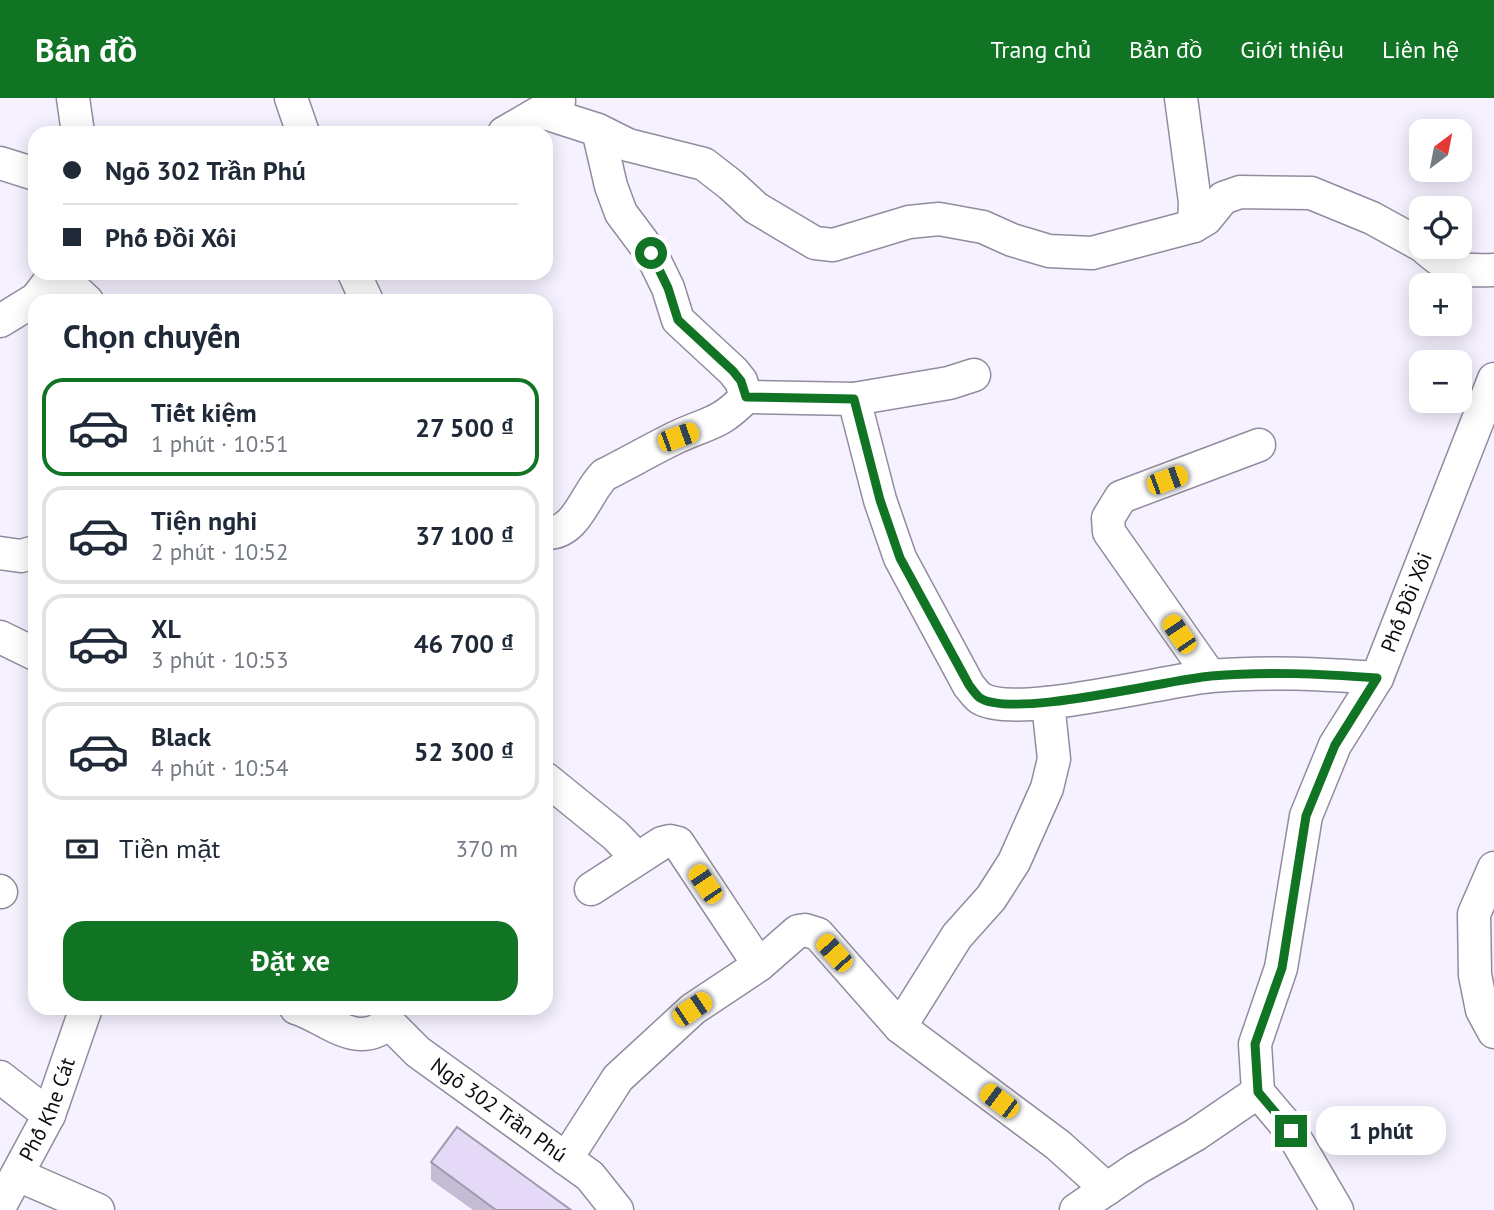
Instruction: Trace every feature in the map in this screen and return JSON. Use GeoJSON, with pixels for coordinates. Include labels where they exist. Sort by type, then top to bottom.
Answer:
{"type":"FeatureCollection","features":[{"type":"Feature","properties":{"kind":"street"},"geometry":{"type":"LineString","coordinates":[[73,98],[77,126]]}},
{"type":"Feature","properties":{"kind":"street"},"geometry":{"type":"LineString","coordinates":[[292,98],[301,126]]}},
{"type":"Feature","properties":{"kind":"street"},"geometry":{"type":"LineString","coordinates":[[1181,98],[1195,202],[1194,226]]}},
{"type":"Feature","properties":{"kind":"street"},"geometry":{"type":"LineString","coordinates":[[516,126],[553,105],[628,145],[704,164],[756,208],[815,243],[833,245],[909,222],[939,219],[983,227],[1012,240],[1049,251],[1092,253],[1194,226],[1206,219],[1223,198],[1240,192],[1311,193],[1372,218],[1409,238]]}},
{"type":"Feature","properties":{"kind":"street"},"geometry":{"type":"LineString","coordinates":[[598,130],[611,186],[621,213],[651,253],[668,288],[678,320],[733,371],[741,381],[746,397]]}},
{"type":"Feature","properties":{"kind":"street"},"geometry":{"type":"LineString","coordinates":[[0,163],[28,172]]}},
{"type":"Feature","properties":{"kind":"street"},"geometry":{"type":"LineString","coordinates":[[1440,259],[1453,269],[1494,270]]}},
{"type":"Feature","properties":{"kind":"street"},"geometry":{"type":"LineString","coordinates":[[40,294],[51,280]]}},
{"type":"Feature","properties":{"kind":"street"},"geometry":{"type":"LineString","coordinates":[[64,280],[80,294]]}},
{"type":"Feature","properties":{"kind":"street"},"geometry":{"type":"LineString","coordinates":[[0,321],[28,304]]}},
{"type":"Feature","properties":{"kind":"street"},"geometry":{"type":"LineString","coordinates":[[553,533],[570,526],[604,475],[678,437],[717,422],[730,414],[746,397],[854,399],[949,383],[974,375]]}},
{"type":"Feature","properties":{"kind":"street","name":"Phố Đồi Xôi"},"geometry":{"type":"LineString","coordinates":[[1258,1092],[1255,1044],[1282,968],[1306,816],[1335,745],[1377,678],[1494,379]]}},
{"type":"Feature","properties":{"kind":"street"},"geometry":{"type":"LineString","coordinates":[[854,399],[880,500],[900,558],[969,685],[979,698],[999,704],[1048,703],[1210,676],[1316,674],[1377,678]]}},
{"type":"Feature","properties":{"kind":"street"},"geometry":{"type":"LineString","coordinates":[[1210,676],[1109,532],[1108,518],[1121,497],[1259,445]]}},
{"type":"Feature","properties":{"kind":"street"},"geometry":{"type":"LineString","coordinates":[[0,553],[21,556],[28,554]]}},
{"type":"Feature","properties":{"kind":"street"},"geometry":{"type":"LineString","coordinates":[[0,637],[28,651]]}},
{"type":"Feature","properties":{"kind":"street"},"geometry":{"type":"LineString","coordinates":[[900,1027],[957,936],[991,898],[1014,862],[1047,788],[1054,759],[1048,703]]}},
{"type":"Feature","properties":{"kind":"street"},"geometry":{"type":"LineString","coordinates":[[553,785],[615,835],[638,858]]}},
{"type":"Feature","properties":{"kind":"street"},"geometry":{"type":"LineString","coordinates":[[591,889],[662,843],[670,841],[678,844],[759,965]]}},
{"type":"Feature","properties":{"kind":"street"},"geometry":{"type":"LineString","coordinates":[[1494,868],[1474,914],[1475,975],[1482,1010],[1494,1032]]}},
{"type":"Feature","properties":{"kind":"street"},"geometry":{"type":"LineString","coordinates":[[566,1159],[618,1078],[692,1009],[759,965],[798,931],[805,930],[818,934],[900,1027],[1058,1145],[1107,1189]]}},
{"type":"Feature","properties":{"kind":"street","name":"Phố Khe Cát"},"geometry":{"type":"LineString","coordinates":[[0,1206],[50,1115],[84,1015]]}},
{"type":"Feature","properties":{"kind":"street"},"geometry":{"type":"LineString","coordinates":[[310,1015],[346,1033],[369,1034],[382,1029],[387,1015]]}},
{"type":"Feature","properties":{"kind":"street","name":"Ngõ 302 Trần Phú"},"geometry":{"type":"LineString","coordinates":[[387,1015],[418,1052],[590,1176],[617,1210]]}},
{"type":"Feature","properties":{"kind":"street"},"geometry":{"type":"LineString","coordinates":[[0,1077],[50,1115]]}},
{"type":"Feature","properties":{"kind":"street"},"geometry":{"type":"LineString","coordinates":[[1076,1210],[1136,1168],[1195,1135],[1258,1092],[1291,1131],[1337,1210]]}},
{"type":"Feature","properties":{"kind":"street"},"geometry":{"type":"LineString","coordinates":[[18,1175],[99,1210]]}},
{"type":"Feature","properties":{"kind":"building"},"geometry":{"type":"Polygon","coordinates":[[[457,1127],[571,1210],[496,1210],[431,1162],[457,1127]]]}},
{"type":"Feature","properties":{"kind":"route"},"geometry":{"type":"LineString","coordinates":[[651,253],[668,288],[678,320],[733,371],[741,381],[746,397],[854,399],[880,500],[900,558],[969,685],[979,698],[999,704],[1048,703],[1210,676],[1316,674],[1377,678],[1335,745],[1306,816],[1282,968],[1255,1044],[1258,1092],[1291,1131]]}}]}
